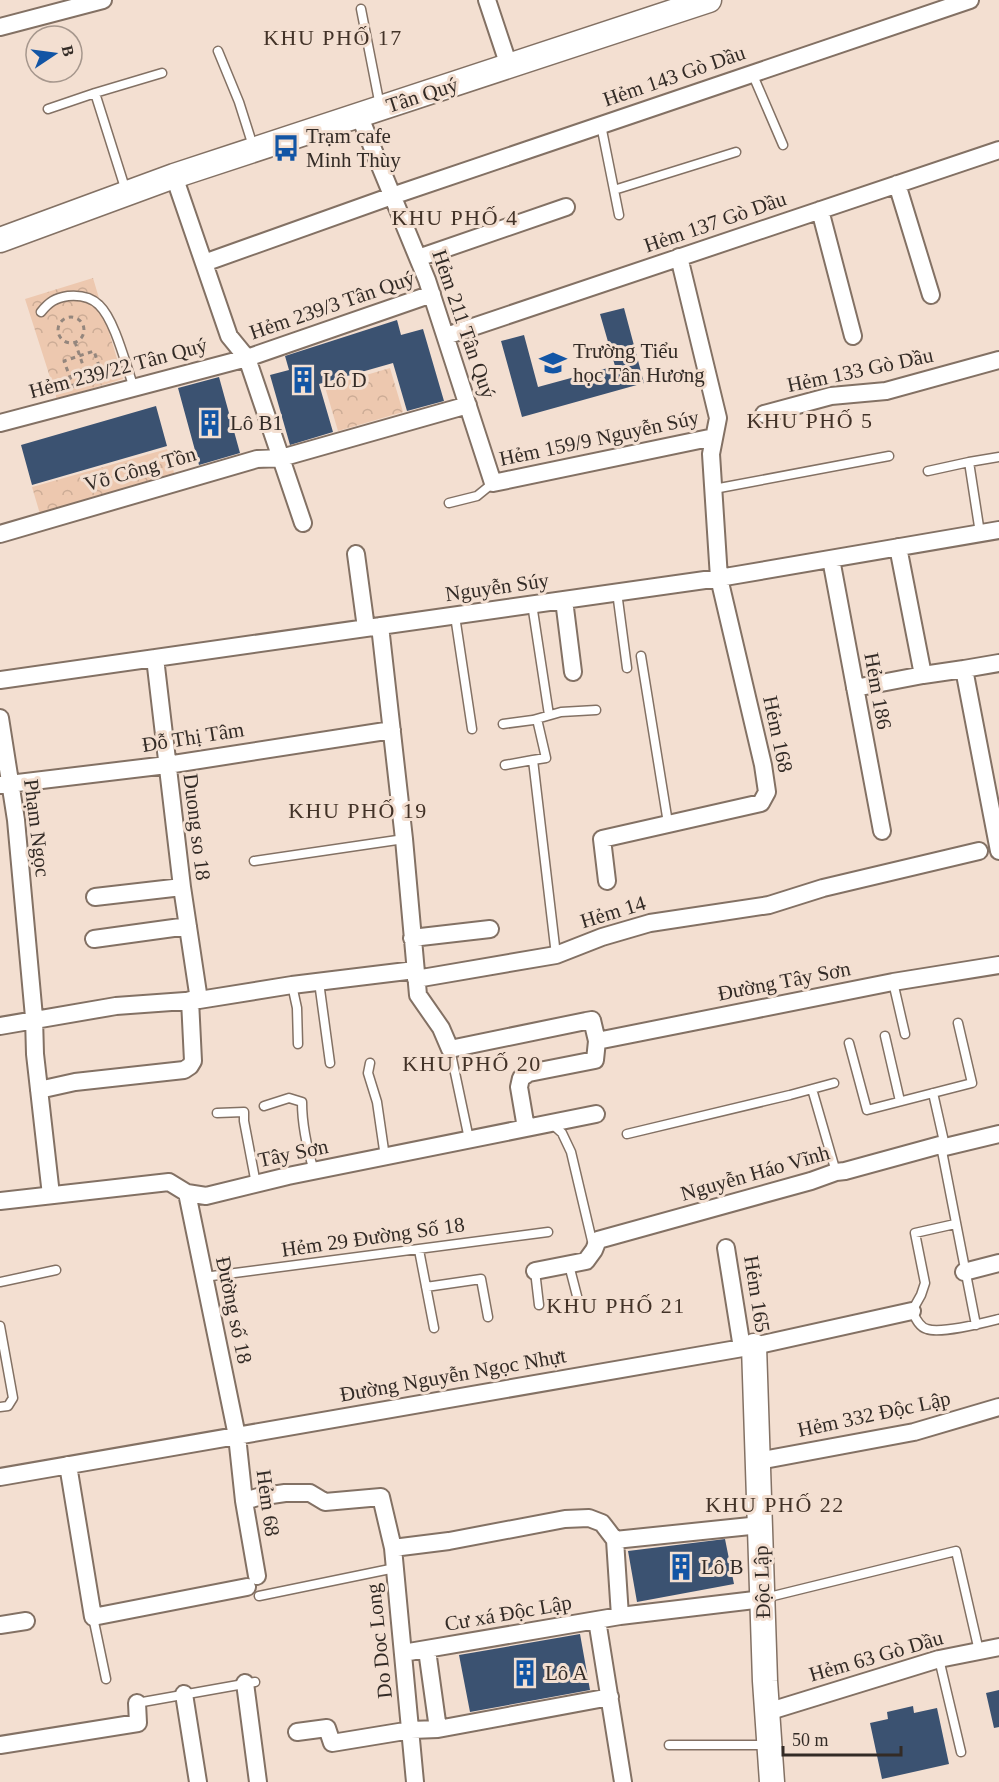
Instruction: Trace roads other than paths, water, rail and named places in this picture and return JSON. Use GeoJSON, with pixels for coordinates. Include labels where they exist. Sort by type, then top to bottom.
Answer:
{"type":"FeatureCollection","features":[{"type":"Feature","properties":{"kind":"street"},"geometry":{"type":"LineString","coordinates":[[0,27],[103,0]]}},
{"type":"Feature","properties":{"kind":"street"},"geometry":{"type":"LineString","coordinates":[[487,0],[509,66]]}},
{"type":"Feature","properties":{"kind":"street","name":"Tân Quý"},"geometry":{"type":"LineString","coordinates":[[0,240],[174,176],[709,0]]}},
{"type":"Feature","properties":{"kind":"street","name":"Hẻm 143 Gò Dầu"},"geometry":{"type":"LineString","coordinates":[[392,196],[970,0]]}},
{"type":"Feature","properties":{"kind":"street","name":"Hẻm 211 Tân Quý"},"geometry":{"type":"LineString","coordinates":[[370,112],[392,196],[432,294],[493,483]]}},
{"type":"Feature","properties":{"kind":"street","name":"Hẻm 137 Gò Dầu"},"geometry":{"type":"LineString","coordinates":[[446,336],[999,150]]}},
{"type":"Feature","properties":{"kind":"street"},"geometry":{"type":"LineString","coordinates":[[174,176],[229,336],[247,358],[303,523]]}},
{"type":"Feature","properties":{"kind":"street"},"geometry":{"type":"LineString","coordinates":[[897,184],[932,294]]}},
{"type":"Feature","properties":{"kind":"street"},"geometry":{"type":"LineString","coordinates":[[204,263],[392,196]]}},
{"type":"Feature","properties":{"kind":"street"},"geometry":{"type":"LineString","coordinates":[[418,258],[566,207]]}},
{"type":"Feature","properties":{"kind":"street"},"geometry":{"type":"LineString","coordinates":[[820,210],[853,336]]}},
{"type":"Feature","properties":{"kind":"street","name":"Hẻm 168"},"geometry":{"type":"LineString","coordinates":[[608,881],[602,839],[668,823],[747,808],[761,803],[767,792],[764,765],[719,578],[711,454],[718,418],[680,257]]}},
{"type":"Feature","properties":{"kind":"street","name":"Hẻm 239/3 Tân Quý"},"geometry":{"type":"LineString","coordinates":[[247,358],[432,294]]}},
{"type":"Feature","properties":{"kind":"street","name":"Hẻm 239/22 Tân Quý"},"geometry":{"type":"LineString","coordinates":[[0,423],[247,358]]}},
{"type":"Feature","properties":{"kind":"street","name":"Hẻm 133 Gò Dầu"},"geometry":{"type":"LineString","coordinates":[[764,414],[831,396],[885,391],[999,360]]}},
{"type":"Feature","properties":{"kind":"street","name":"Võ Công Tồn"},"geometry":{"type":"LineString","coordinates":[[0,534],[257,459],[281,458],[468,405]]}},
{"type":"Feature","properties":{"kind":"street","name":"Hẻm 159/9 Nguyễn Súy"},"geometry":{"type":"LineString","coordinates":[[493,483],[714,437]]}},
{"type":"Feature","properties":{"kind":"street","name":"Nguyễn Súy"},"geometry":{"type":"LineString","coordinates":[[0,680],[719,578],[999,531]]}},
{"type":"Feature","properties":{"kind":"street"},"geometry":{"type":"LineString","coordinates":[[898,547],[923,675]]}},
{"type":"Feature","properties":{"kind":"street"},"geometry":{"type":"LineString","coordinates":[[356,554],[373,627],[392,730],[418,995],[441,1028],[450,1049],[586,1021],[592,1020],[594,1024],[597,1041],[595,1060],[529,1073],[521,1078],[519,1087],[526,1128]]}},
{"type":"Feature","properties":{"kind":"street","name":"Hẻm 186"},"geometry":{"type":"LineString","coordinates":[[831,559],[882,831]]}},
{"type":"Feature","properties":{"kind":"street"},"geometry":{"type":"LineString","coordinates":[[564,600],[573,672]]}},
{"type":"Feature","properties":{"kind":"street","name":"Duong so 18"},"geometry":{"type":"LineString","coordinates":[[39,1090],[75,1082],[184,1070],[193,1060],[194,1000],[188,926],[155,658]]}},
{"type":"Feature","properties":{"kind":"street"},"geometry":{"type":"LineString","coordinates":[[855,688],[999,663]]}},
{"type":"Feature","properties":{"kind":"street"},"geometry":{"type":"LineString","coordinates":[[964,669],[999,851]]}},
{"type":"Feature","properties":{"kind":"street","name":"Phạm Ngọc"},"geometry":{"type":"LineString","coordinates":[[0,718],[4,784],[16,820],[35,1054],[51,1195]]}},
{"type":"Feature","properties":{"kind":"street","name":"Đỗ Thị Tâm"},"geometry":{"type":"LineString","coordinates":[[4,784],[167,765],[392,730]]}},
{"type":"Feature","properties":{"kind":"street","name":"Hẻm 14"},"geometry":{"type":"LineString","coordinates":[[0,1026],[116,1006],[194,1000],[319,982],[416,975],[556,955],[602,937],[650,923],[769,905],[823,888],[979,851]]}},
{"type":"Feature","properties":{"kind":"street"},"geometry":{"type":"LineString","coordinates":[[95,897],[182,887]]}},
{"type":"Feature","properties":{"kind":"street"},"geometry":{"type":"LineString","coordinates":[[94,939],[188,926]]}},
{"type":"Feature","properties":{"kind":"street"},"geometry":{"type":"LineString","coordinates":[[412,938],[490,929]]}},
{"type":"Feature","properties":{"kind":"street","name":"Đường Tây Sơn"},"geometry":{"type":"LineString","coordinates":[[597,1041],[893,982],[999,965]]}},
{"type":"Feature","properties":{"kind":"street","name":"Tây Sơn"},"geometry":{"type":"LineString","coordinates":[[0,1201],[169,1182],[187,1193],[206,1196],[314,1171],[596,1114]]}},
{"type":"Feature","properties":{"kind":"street","name":"Nguyễn Háo Vĩnh"},"geometry":{"type":"LineString","coordinates":[[535,1271],[586,1261],[598,1240],[836,1172],[999,1134]]}},
{"type":"Feature","properties":{"kind":"street","name":"Đường số 18"},"geometry":{"type":"LineString","coordinates":[[187,1193],[237,1436]]}},
{"type":"Feature","properties":{"kind":"street","name":"Hẻm 165"},"geometry":{"type":"LineString","coordinates":[[726,1248],[748,1347]]}},
{"type":"Feature","properties":{"kind":"street"},"geometry":{"type":"LineString","coordinates":[[964,1272],[999,1263]]}},
{"type":"Feature","properties":{"kind":"street","name":"Đường Nguyễn Ngọc Nhựt"},"geometry":{"type":"LineString","coordinates":[[0,1477],[748,1347],[912,1311]]}},
{"type":"Feature","properties":{"kind":"street","name":"Độc Lập"},"geometry":{"type":"LineString","coordinates":[[748,1347],[758,1461],[767,1712],[772,1782]]}},
{"type":"Feature","properties":{"kind":"street","name":"Hẻm 332 Độc Lập"},"geometry":{"type":"LineString","coordinates":[[758,1461],[914,1432],[999,1407]]}},
{"type":"Feature","properties":{"kind":"street","name":"Hẻm 68"},"geometry":{"type":"LineString","coordinates":[[237,1436],[254,1586]]}},
{"type":"Feature","properties":{"kind":"street"},"geometry":{"type":"LineString","coordinates":[[68,1465],[93,1617],[254,1586]]}},
{"type":"Feature","properties":{"kind":"street","name":"Do Doc Long"},"geometry":{"type":"LineString","coordinates":[[244,1501],[285,1493],[310,1493],[325,1502],[381,1497],[393,1548],[415,1782]]}},
{"type":"Feature","properties":{"kind":"street"},"geometry":{"type":"LineString","coordinates":[[393,1548],[449,1541],[565,1519],[589,1518],[602,1523],[615,1540],[620,1616]]}},
{"type":"Feature","properties":{"kind":"street"},"geometry":{"type":"LineString","coordinates":[[615,1540],[760,1525]]}},
{"type":"Feature","properties":{"kind":"street","name":"Cư xá Độc Lập"},"geometry":{"type":"LineString","coordinates":[[403,1653],[620,1616],[763,1599]]}},
{"type":"Feature","properties":{"kind":"street"},"geometry":{"type":"LineString","coordinates":[[597,1620],[623,1782]]}},
{"type":"Feature","properties":{"kind":"street"},"geometry":{"type":"LineString","coordinates":[[0,1624],[26,1621]]}},
{"type":"Feature","properties":{"kind":"street","name":"Hẻm 63 Gò Dầu"},"geometry":{"type":"LineString","coordinates":[[767,1712],[939,1659],[999,1647]]}},
{"type":"Feature","properties":{"kind":"street"},"geometry":{"type":"LineString","coordinates":[[427,1650],[438,1729]]}},
{"type":"Feature","properties":{"kind":"street"},"geometry":{"type":"LineString","coordinates":[[250,1682],[258,1782]]}},
{"type":"Feature","properties":{"kind":"street"},"geometry":{"type":"LineString","coordinates":[[184,1694],[198,1782]]}},
{"type":"Feature","properties":{"kind":"street"},"geometry":{"type":"LineString","coordinates":[[297,1732],[327,1728],[332,1743],[411,1730],[438,1729],[610,1697]]}},
{"type":"Feature","properties":{"kind":"street"},"geometry":{"type":"LineString","coordinates":[[0,1745],[138,1723],[137,1703]]}},
{"type":"Feature","properties":{"kind":"lane"},"geometry":{"type":"LineString","coordinates":[[362,9],[370,112]]}},
{"type":"Feature","properties":{"kind":"lane"},"geometry":{"type":"LineString","coordinates":[[218,51],[240,102],[255,150]]}},
{"type":"Feature","properties":{"kind":"lane"},"geometry":{"type":"LineString","coordinates":[[48,109],[162,73]]}},
{"type":"Feature","properties":{"kind":"lane"},"geometry":{"type":"LineString","coordinates":[[752,73],[783,145]]}},
{"type":"Feature","properties":{"kind":"lane"},"geometry":{"type":"LineString","coordinates":[[95,93],[127,194]]}},
{"type":"Feature","properties":{"kind":"lane"},"geometry":{"type":"LineString","coordinates":[[601,125],[620,215]]}},
{"type":"Feature","properties":{"kind":"lane"},"geometry":{"type":"LineString","coordinates":[[614,190],[736,152]]}},
{"type":"Feature","properties":{"kind":"lane"},"geometry":{"type":"LineString","coordinates":[[41,312],[48,302],[67,296],[90,298],[98,304],[108,317],[134,388]]}},
{"type":"Feature","properties":{"kind":"lane"},"geometry":{"type":"LineString","coordinates":[[714,489],[889,456]]}},
{"type":"Feature","properties":{"kind":"lane"},"geometry":{"type":"LineString","coordinates":[[928,471],[999,456]]}},
{"type":"Feature","properties":{"kind":"lane"},"geometry":{"type":"LineString","coordinates":[[969,462],[980,533]]}},
{"type":"Feature","properties":{"kind":"lane"},"geometry":{"type":"LineString","coordinates":[[449,503],[477,496],[493,483]]}},
{"type":"Feature","properties":{"kind":"lane"},"geometry":{"type":"LineString","coordinates":[[617,592],[627,668]]}},
{"type":"Feature","properties":{"kind":"lane"},"geometry":{"type":"LineString","coordinates":[[532,604],[549,715]]}},
{"type":"Feature","properties":{"kind":"lane"},"geometry":{"type":"LineString","coordinates":[[455,616],[472,729]]}},
{"type":"Feature","properties":{"kind":"lane"},"geometry":{"type":"LineString","coordinates":[[641,656],[668,823]]}},
{"type":"Feature","properties":{"kind":"lane"},"geometry":{"type":"LineString","coordinates":[[503,724],[537,719],[561,712],[596,710]]}},
{"type":"Feature","properties":{"kind":"lane"},"geometry":{"type":"LineString","coordinates":[[505,765],[546,758],[537,719]]}},
{"type":"Feature","properties":{"kind":"lane"},"geometry":{"type":"LineString","coordinates":[[533,760],[556,955]]}},
{"type":"Feature","properties":{"kind":"lane"},"geometry":{"type":"LineString","coordinates":[[254,861],[404,839]]}},
{"type":"Feature","properties":{"kind":"lane"},"geometry":{"type":"LineString","coordinates":[[319,982],[330,1063]]}},
{"type":"Feature","properties":{"kind":"lane"},"geometry":{"type":"LineString","coordinates":[[893,982],[905,1034]]}},
{"type":"Feature","properties":{"kind":"lane"},"geometry":{"type":"LineString","coordinates":[[292,985],[297,1008],[298,1044]]}},
{"type":"Feature","properties":{"kind":"lane"},"geometry":{"type":"LineString","coordinates":[[849,1043],[867,1110],[972,1083],[958,1023]]}},
{"type":"Feature","properties":{"kind":"lane"},"geometry":{"type":"LineString","coordinates":[[885,1036],[900,1101]]}},
{"type":"Feature","properties":{"kind":"lane"},"geometry":{"type":"LineString","coordinates":[[450,1049],[469,1139]]}},
{"type":"Feature","properties":{"kind":"lane"},"geometry":{"type":"LineString","coordinates":[[370,1063],[368,1073],[377,1102],[386,1157]]}},
{"type":"Feature","properties":{"kind":"lane"},"geometry":{"type":"LineString","coordinates":[[627,1134],[834,1083]]}},
{"type":"Feature","properties":{"kind":"lane"},"geometry":{"type":"LineString","coordinates":[[812,1089],[836,1172]]}},
{"type":"Feature","properties":{"kind":"lane"},"geometry":{"type":"LineString","coordinates":[[933,1093],[955,1224],[976,1325]]}},
{"type":"Feature","properties":{"kind":"lane"},"geometry":{"type":"LineString","coordinates":[[264,1107],[289,1098],[302,1102],[307,1149],[314,1171]]}},
{"type":"Feature","properties":{"kind":"lane"},"geometry":{"type":"LineString","coordinates":[[217,1113],[244,1112],[256,1184]]}},
{"type":"Feature","properties":{"kind":"lane"},"geometry":{"type":"LineString","coordinates":[[550,1123],[562,1133],[571,1152],[594,1250]]}},
{"type":"Feature","properties":{"kind":"lane"},"geometry":{"type":"LineString","coordinates":[[955,1224],[915,1233],[925,1283],[912,1311],[921,1326],[928,1330],[976,1325],[999,1319]]}},
{"type":"Feature","properties":{"kind":"lane","name":"Hẻm 29 Đường Số 18"},"geometry":{"type":"LineString","coordinates":[[204,1277],[548,1232]]}},
{"type":"Feature","properties":{"kind":"lane"},"geometry":{"type":"LineString","coordinates":[[419,1250],[434,1328]]}},
{"type":"Feature","properties":{"kind":"lane"},"geometry":{"type":"LineString","coordinates":[[569,1265],[577,1296]]}},
{"type":"Feature","properties":{"kind":"lane"},"geometry":{"type":"LineString","coordinates":[[0,1282],[56,1270]]}},
{"type":"Feature","properties":{"kind":"lane"},"geometry":{"type":"LineString","coordinates":[[535,1271],[539,1305]]}},
{"type":"Feature","properties":{"kind":"lane"},"geometry":{"type":"LineString","coordinates":[[426,1287],[481,1279],[488,1317]]}},
{"type":"Feature","properties":{"kind":"lane"},"geometry":{"type":"LineString","coordinates":[[0,1326],[13,1398],[8,1406],[0,1407]]}},
{"type":"Feature","properties":{"kind":"lane"},"geometry":{"type":"LineString","coordinates":[[763,1599],[956,1551],[979,1651]]}},
{"type":"Feature","properties":{"kind":"lane"},"geometry":{"type":"LineString","coordinates":[[254,1586],[395,1568]]}},
{"type":"Feature","properties":{"kind":"lane"},"geometry":{"type":"LineString","coordinates":[[93,1617],[106,1679]]}},
{"type":"Feature","properties":{"kind":"lane"},"geometry":{"type":"LineString","coordinates":[[939,1659],[962,1752]]}},
{"type":"Feature","properties":{"kind":"lane"},"geometry":{"type":"LineString","coordinates":[[137,1703],[250,1682]]}},
{"type":"Feature","properties":{"kind":"lane"},"geometry":{"type":"LineString","coordinates":[[669,1745],[769,1745]]}},
{"type":"Feature","properties":{"kind":"place","name":"Trạm cafe Minh Thùy"},"geometry":{"type":"Point","coordinates":[286,148]}},
{"type":"Feature","properties":{"kind":"place","name":"Trường Tiểu học Tân Hương"},"geometry":{"type":"Point","coordinates":[553,363]}},
{"type":"Feature","properties":{"kind":"place","name":"Lô D"},"geometry":{"type":"Point","coordinates":[303,380]}},
{"type":"Feature","properties":{"kind":"place","name":"Lô B1"},"geometry":{"type":"Point","coordinates":[210,423]}},
{"type":"Feature","properties":{"kind":"place","name":"Lô B"},"geometry":{"type":"Point","coordinates":[681,1567]}},
{"type":"Feature","properties":{"kind":"place","name":"Lô A"},"geometry":{"type":"Point","coordinates":[525,1673]}},
{"type":"Feature","properties":{"kind":"district","name":"KHU PHỐ 17"},"geometry":{"type":"Point","coordinates":[333,37]}},
{"type":"Feature","properties":{"kind":"district","name":"KHU PHỐ 4"},"geometry":{"type":"Point","coordinates":[455,217]}},
{"type":"Feature","properties":{"kind":"district","name":"KHU PHỐ 5"},"geometry":{"type":"Point","coordinates":[810,420]}},
{"type":"Feature","properties":{"kind":"district","name":"KHU PHỐ 19"},"geometry":{"type":"Point","coordinates":[358,810]}},
{"type":"Feature","properties":{"kind":"district","name":"KHU PHỐ 20"},"geometry":{"type":"Point","coordinates":[472,1063]}},
{"type":"Feature","properties":{"kind":"district","name":"KHU PHỐ 21"},"geometry":{"type":"Point","coordinates":[616,1305]}},
{"type":"Feature","properties":{"kind":"district","name":"KHU PHỐ 22"},"geometry":{"type":"Point","coordinates":[775,1504]}}]}
